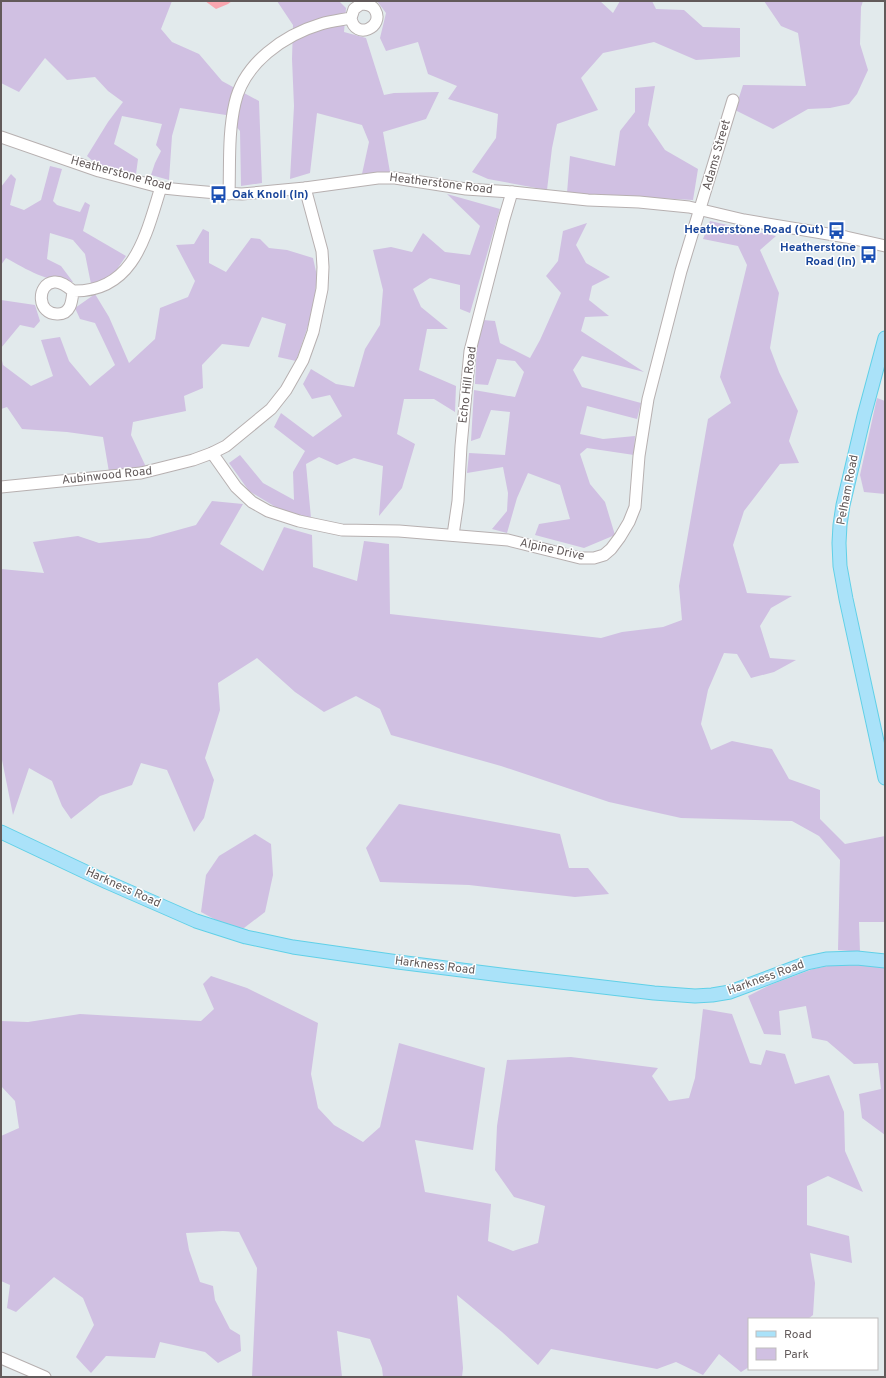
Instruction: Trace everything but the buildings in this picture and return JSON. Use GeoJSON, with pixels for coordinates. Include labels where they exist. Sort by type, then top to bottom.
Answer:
{"type":"FeatureCollection","features":[{"type":"Feature","properties":{"kind":"main road","name":"Pelham Road"},"geometry":{"type":"LineString","coordinates":[[885,338],[842,505],[840,525],[842,577],[885,778]]}},
{"type":"Feature","properties":{"kind":"main road","name":"Harkness Road"},"geometry":{"type":"LineString","coordinates":[[1,832],[94,876],[196,921],[242,936],[293,947],[509,976],[654,993],[695,996],[712,996],[730,992],[821,960],[844,957],[885,961]]}},
{"type":"Feature","properties":{"kind":"street"},"geometry":{"type":"LineString","coordinates":[[229,194],[229,147],[232,115],[239,90],[250,69],[267,53],[302,31],[322,24],[351,18]]}},
{"type":"Feature","properties":{"kind":"street","name":"Adams Street"},"geometry":{"type":"LineString","coordinates":[[701,209],[733,100]]}},
{"type":"Feature","properties":{"kind":"street","name":"Heatherstone Road"},"geometry":{"type":"LineString","coordinates":[[1,137],[99,171],[160,187],[229,194],[304,188],[387,177],[466,189],[588,200],[664,204],[701,209],[744,220],[835,235],[885,246]]}},
{"type":"Feature","properties":{"kind":"street"},"geometry":{"type":"LineString","coordinates":[[73,291],[92,290],[104,286],[116,278],[130,265],[138,254],[143,243],[160,187]]}},
{"type":"Feature","properties":{"kind":"street","name":"Aubinwood Road"},"geometry":{"type":"LineString","coordinates":[[1,487],[141,473],[201,458],[212,453],[238,436],[261,418],[280,400],[298,369],[310,340],[322,288],[323,267],[320,242],[304,188]]}},
{"type":"Feature","properties":{"kind":"street","name":"Echo Hill Road"},"geometry":{"type":"LineString","coordinates":[[453,535],[459,491],[468,365],[512,192]]}},
{"type":"Feature","properties":{"kind":"street","name":"Alpine Drive"},"geometry":{"type":"LineString","coordinates":[[212,453],[233,483],[262,508],[308,524],[342,530],[382,530],[508,540],[580,558],[604,555],[617,542],[629,522],[635,506],[639,456],[648,399],[678,283],[701,209]]}},
{"type":"Feature","properties":{"kind":"street"},"geometry":{"type":"LineString","coordinates":[[1,1358],[46,1377]]}},
{"type":"Feature","properties":{"kind":"green space"},"geometry":{"type":"Polygon","coordinates":[[[1,1],[172,1],[161,29],[172,42],[199,54],[222,81],[259,101],[262,183],[241,186],[240,131],[226,115],[180,108],[172,136],[169,180],[151,175],[161,151],[156,145],[162,124],[122,116],[114,144],[138,159],[136,174],[97,165],[87,156],[108,122],[123,102],[108,91],[95,77],[67,80],[45,58],[19,92],[1,83],[1,1]]]}},
{"type":"Feature","properties":{"kind":"green space"},"geometry":{"type":"Polygon","coordinates":[[[277,1],[339,1],[346,8],[344,32],[366,38],[384,95],[394,93],[439,92],[426,119],[383,132],[390,172],[362,174],[369,142],[362,125],[317,113],[310,173],[290,179],[294,106],[292,59],[293,25],[277,1]]]}},
{"type":"Feature","properties":{"kind":"green space"},"geometry":{"type":"Polygon","coordinates":[[[377,1],[600,1],[613,13],[620,1],[652,1],[656,9],[684,10],[703,27],[740,28],[740,57],[696,60],[654,42],[603,53],[581,78],[598,110],[557,124],[552,148],[547,190],[488,179],[472,172],[496,138],[498,114],[448,99],[457,86],[428,74],[418,42],[386,51],[380,38],[386,13],[377,1]]]}},
{"type":"Feature","properties":{"kind":"green space"},"geometry":{"type":"Polygon","coordinates":[[[764,1],[863,1],[861,7],[860,44],[868,70],[857,94],[849,104],[830,108],[808,109],[773,129],[735,110],[743,85],[806,86],[798,33],[781,26],[764,1]]]}},
{"type":"Feature","properties":{"kind":"green space"},"geometry":{"type":"Polygon","coordinates":[[[655,86],[648,125],[665,150],[698,169],[693,200],[567,193],[570,156],[615,166],[620,131],[635,112],[635,88],[655,86]]]}},
{"type":"Feature","properties":{"kind":"green space"},"geometry":{"type":"Polygon","coordinates":[[[50,166],[62,169],[53,201],[57,205],[80,212],[85,202],[90,205],[83,231],[126,256],[113,275],[91,284],[85,254],[73,240],[50,233],[47,259],[61,266],[73,282],[46,278],[6,258],[1,265],[1,187],[11,174],[16,179],[10,205],[24,210],[41,200],[50,166]]]}},
{"type":"Feature","properties":{"kind":"green space"},"geometry":{"type":"Polygon","coordinates":[[[447,194],[500,209],[470,313],[460,309],[460,285],[430,278],[413,289],[421,307],[448,329],[427,329],[419,370],[456,386],[455,412],[434,399],[404,399],[397,434],[415,444],[402,488],[379,516],[383,466],[354,458],[337,465],[319,457],[306,464],[311,518],[279,509],[249,491],[229,463],[240,455],[263,483],[294,500],[293,472],[305,451],[274,427],[281,413],[313,437],[342,416],[330,395],[312,399],[303,384],[311,369],[336,384],[354,387],[365,349],[380,325],[383,290],[373,250],[391,247],[412,252],[423,233],[445,252],[470,255],[480,226],[447,194]]]}},
{"type":"Feature","properties":{"kind":"green space"},"geometry":{"type":"Polygon","coordinates":[[[710,221],[776,236],[760,250],[779,293],[770,348],[779,372],[798,411],[789,441],[799,463],[780,464],[744,511],[733,545],[747,593],[792,596],[771,608],[760,626],[770,658],[796,660],[774,672],[751,678],[737,654],[724,653],[708,690],[701,724],[711,750],[732,741],[772,749],[789,779],[820,790],[820,819],[845,844],[885,836],[885,922],[859,922],[860,952],[838,950],[840,860],[819,836],[792,821],[681,818],[609,802],[501,766],[391,735],[380,709],[356,696],[324,712],[295,692],[257,658],[218,683],[220,710],[205,758],[214,780],[204,818],[194,832],[167,770],[141,763],[132,785],[100,796],[71,819],[62,806],[52,781],[29,768],[13,815],[1,755],[1,569],[44,573],[33,542],[78,536],[99,543],[149,538],[196,525],[212,501],[243,504],[220,544],[263,571],[284,527],[312,535],[313,567],[357,581],[364,541],[389,544],[390,614],[601,638],[622,632],[663,627],[682,620],[679,586],[708,419],[731,403],[720,377],[747,265],[738,246],[703,239],[710,221]]]}},
{"type":"Feature","properties":{"kind":"green space"},"geometry":{"type":"Polygon","coordinates":[[[587,223],[576,245],[586,263],[610,277],[592,286],[589,300],[609,316],[585,317],[581,331],[644,372],[582,356],[573,370],[582,387],[641,403],[637,419],[587,406],[580,434],[603,439],[635,436],[634,455],[587,448],[580,454],[590,484],[605,502],[615,535],[584,548],[535,535],[539,524],[570,519],[560,485],[528,473],[517,498],[507,533],[492,529],[507,511],[508,493],[503,467],[467,473],[469,453],[505,455],[510,412],[491,410],[480,438],[471,441],[474,390],[515,397],[524,372],[515,361],[497,359],[488,385],[475,384],[477,343],[483,320],[495,321],[500,343],[530,358],[540,340],[561,293],[546,276],[558,261],[563,231],[587,223]]]}},
{"type":"Feature","properties":{"kind":"green space"},"geometry":{"type":"Polygon","coordinates":[[[203,229],[209,232],[209,263],[226,272],[251,238],[260,239],[269,248],[287,250],[313,258],[317,276],[313,311],[296,361],[278,357],[286,324],[262,317],[249,347],[222,344],[202,365],[203,388],[184,396],[186,411],[133,422],[131,435],[146,467],[109,472],[103,437],[67,432],[22,429],[7,407],[1,409],[1,356],[3,365],[31,386],[53,376],[41,340],[60,337],[69,361],[90,386],[115,365],[95,323],[80,319],[75,308],[95,294],[109,317],[129,363],[155,339],[160,308],[188,297],[195,281],[176,245],[194,244],[203,229]]]}},
{"type":"Feature","properties":{"kind":"green space"},"geometry":{"type":"Polygon","coordinates":[[[1,300],[35,305],[40,321],[34,328],[20,325],[1,348],[1,300]]]}},
{"type":"Feature","properties":{"kind":"green space"},"geometry":{"type":"Polygon","coordinates":[[[877,398],[885,401],[885,494],[864,492],[860,475],[877,398]]]}},
{"type":"Feature","properties":{"kind":"green space"},"geometry":{"type":"Polygon","coordinates":[[[399,804],[560,834],[569,868],[588,868],[609,894],[575,897],[469,885],[380,882],[366,848],[399,804]]]}},
{"type":"Feature","properties":{"kind":"green space"},"geometry":{"type":"Polygon","coordinates":[[[255,834],[271,844],[273,875],[265,912],[244,928],[229,927],[201,912],[206,875],[219,856],[255,834]]]}},
{"type":"Feature","properties":{"kind":"green space"},"geometry":{"type":"Polygon","coordinates":[[[847,962],[885,967],[885,1135],[862,1118],[859,1094],[881,1089],[878,1063],[854,1064],[827,1041],[812,1038],[806,1006],[779,1011],[781,1035],[764,1034],[748,996],[770,985],[813,969],[847,962]]]}},
{"type":"Feature","properties":{"kind":"green space"},"geometry":{"type":"Polygon","coordinates":[[[211,976],[247,988],[318,1023],[311,1074],[318,1108],[334,1125],[363,1142],[380,1127],[399,1043],[485,1068],[473,1150],[415,1140],[425,1192],[491,1204],[488,1241],[513,1251],[538,1243],[545,1206],[514,1197],[495,1170],[497,1126],[507,1060],[571,1057],[658,1068],[652,1076],[669,1101],[689,1098],[695,1078],[703,1009],[732,1014],[750,1063],[761,1065],[766,1050],[785,1054],[795,1084],[829,1075],[844,1112],[845,1151],[863,1192],[828,1176],[807,1186],[807,1225],[849,1236],[852,1263],[810,1253],[815,1283],[813,1315],[809,1318],[748,1318],[748,1368],[741,1372],[719,1354],[703,1375],[676,1362],[657,1369],[551,1349],[538,1365],[502,1332],[457,1295],[463,1368],[462,1377],[383,1377],[382,1368],[370,1339],[337,1331],[342,1377],[252,1377],[257,1268],[239,1232],[223,1231],[186,1233],[189,1250],[200,1282],[213,1286],[215,1300],[230,1329],[240,1335],[241,1351],[218,1363],[205,1352],[160,1342],[155,1358],[106,1356],[91,1373],[76,1357],[94,1325],[83,1298],[54,1277],[16,1312],[7,1308],[10,1285],[1,1281],[1,1136],[19,1128],[15,1101],[1,1086],[1,1021],[28,1022],[80,1014],[201,1021],[214,1009],[203,984],[211,976]]]}},
{"type":"Feature","properties":{"kind":"shaded area"},"geometry":{"type":"Polygon","coordinates":[[[205,1],[232,1],[216,9],[205,1]]]}},
{"type":"Feature","properties":{"kind":"place","name":"Oak Knoll (In)"},"geometry":{"type":"Point","coordinates":[219,195]}},
{"type":"Feature","properties":{"kind":"place","name":"Heatherstone Road (Out)"},"geometry":{"type":"Point","coordinates":[837,230]}},
{"type":"Feature","properties":{"kind":"place","name":"Heatherstone Road (In)"},"geometry":{"type":"Point","coordinates":[869,255]}}]}
